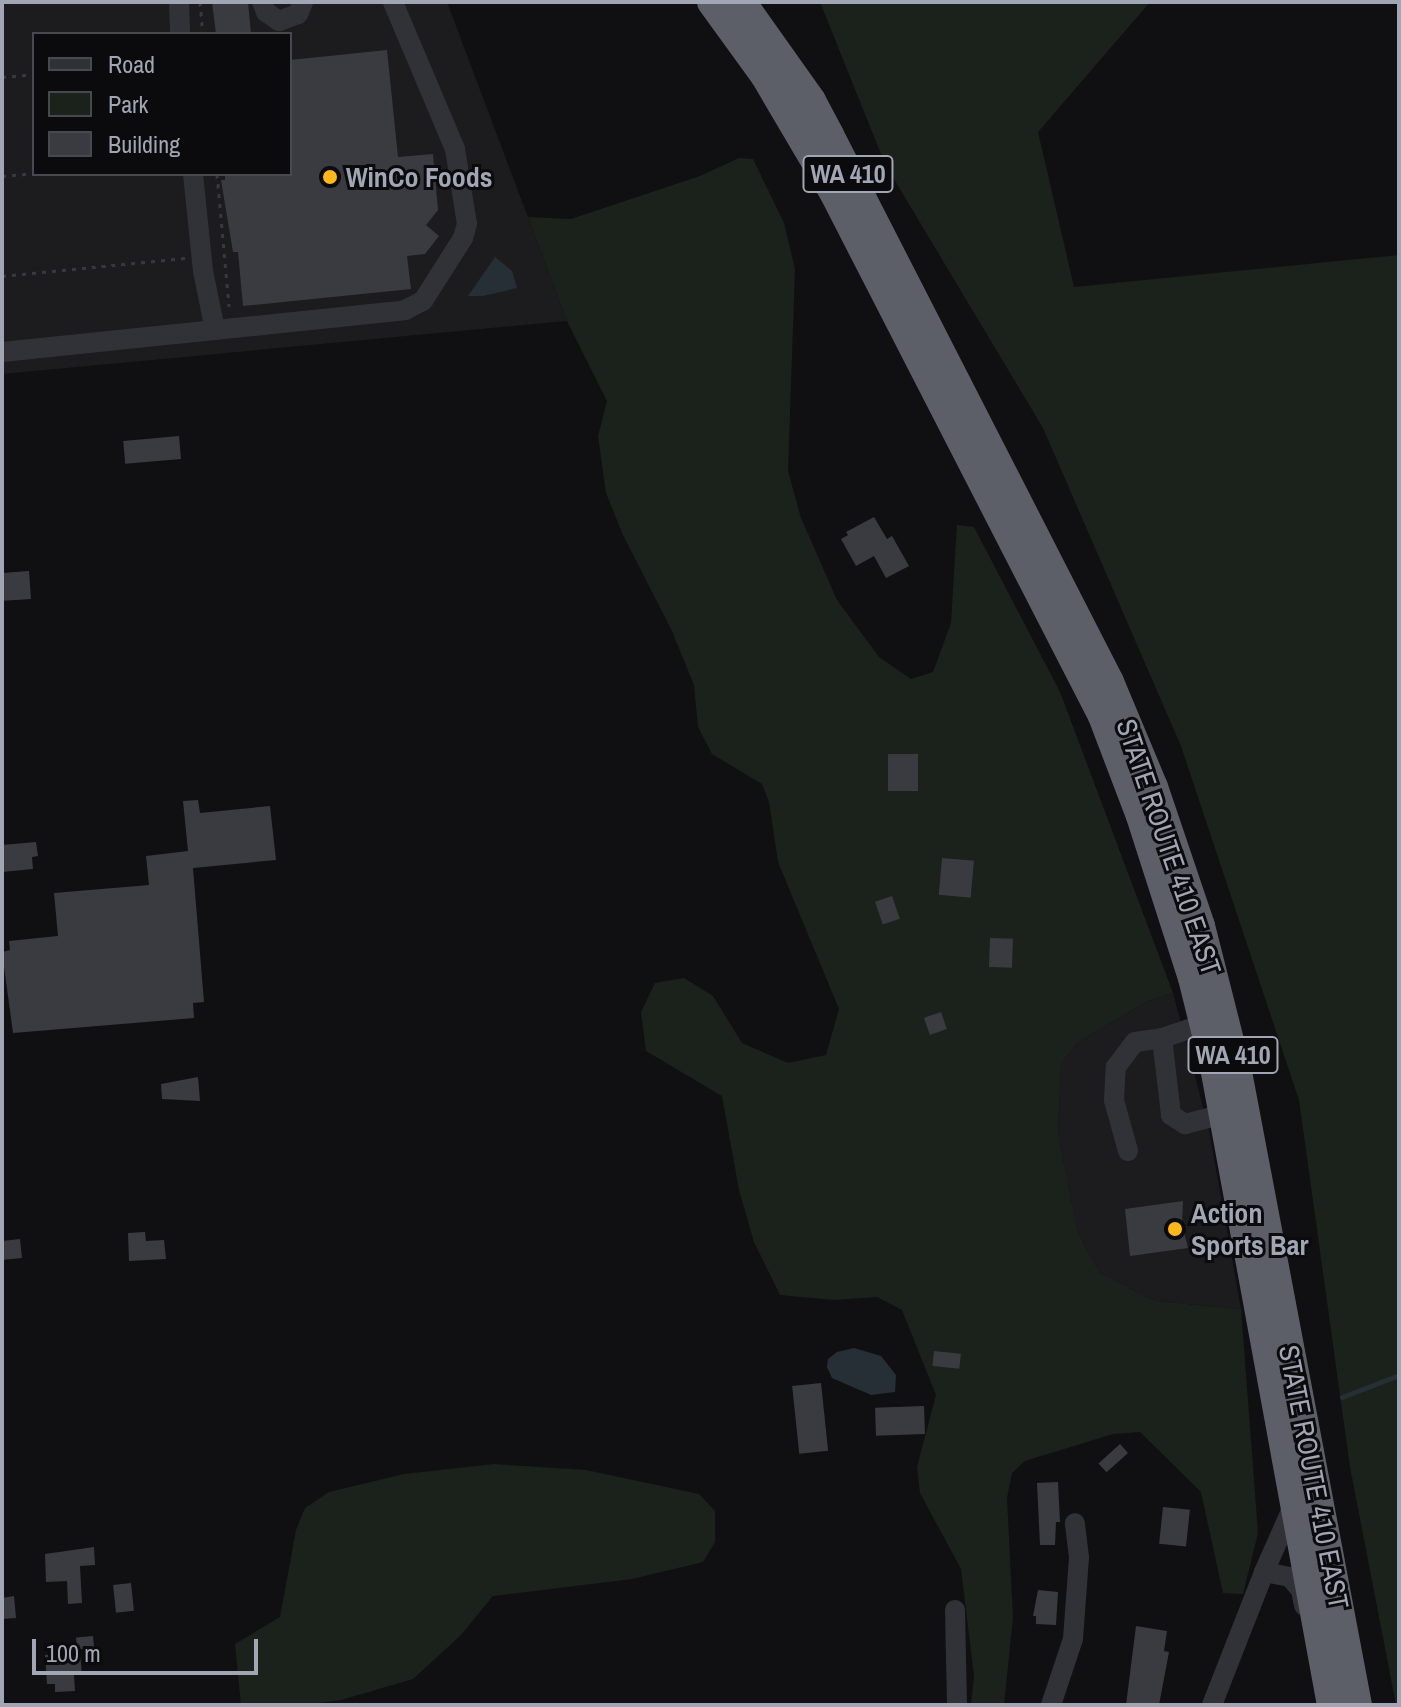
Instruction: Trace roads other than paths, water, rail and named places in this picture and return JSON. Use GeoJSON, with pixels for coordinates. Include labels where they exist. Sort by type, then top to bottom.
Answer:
{"type":"FeatureCollection","features":[{"type":"Feature","properties":{"kind":"highway"},"geometry":{"type":"LineString","coordinates":[[694,2],[786,127],[832,208],[863,252]]}},
{"type":"Feature","properties":{"kind":"highway","name":"WA 410"},"geometry":{"type":"LineString","coordinates":[[712,2],[765,75],[800,131],[863,252],[931,358]]}},
{"type":"Feature","properties":{"kind":"highway","name":"WA 410"},"geometry":{"type":"LineString","coordinates":[[741,2],[811,101],[931,358]]}},
{"type":"Feature","properties":{"kind":"highway","name":"STATE ROUTE 410 EAST"},"geometry":{"type":"LineString","coordinates":[[931,358],[1103,716],[1141,816],[1204,1024],[1224,1114],[1332,1705]]}},
{"type":"Feature","properties":{"kind":"highway","name":"STATE ROUTE 410 EAST"},"geometry":{"type":"LineString","coordinates":[[931,358],[1109,682],[1153,787],[1200,926],[1237,1072],[1357,1705]]}},
{"type":"Feature","properties":{"kind":"street"},"geometry":{"type":"LineString","coordinates":[[179,2],[180,32]]}},
{"type":"Feature","properties":{"kind":"street"},"geometry":{"type":"LineString","coordinates":[[262,2],[266,12],[279,21],[298,14],[303,2]]}},
{"type":"Feature","properties":{"kind":"street"},"geometry":{"type":"LineString","coordinates":[[2,352],[411,309],[423,301],[463,238],[467,224],[455,149],[393,2]]}},
{"type":"Feature","properties":{"kind":"street"},"geometry":{"type":"LineString","coordinates":[[193,176],[200,243],[215,330]]}},
{"type":"Feature","properties":{"kind":"street"},"geometry":{"type":"LineString","coordinates":[[1128,1151],[1114,1100],[1116,1067],[1135,1042],[1162,1038],[1204,1024]]}},
{"type":"Feature","properties":{"kind":"street"},"geometry":{"type":"LineString","coordinates":[[1162,1038],[1171,1115],[1185,1124],[1224,1114]]}},
{"type":"Feature","properties":{"kind":"street"},"geometry":{"type":"LineString","coordinates":[[1212,1705],[1295,1502]]}},
{"type":"Feature","properties":{"kind":"street"},"geometry":{"type":"LineString","coordinates":[[1051,1705],[1073,1639],[1079,1557],[1075,1523]]}},
{"type":"Feature","properties":{"kind":"street"},"geometry":{"type":"LineString","coordinates":[[1264,1572],[1290,1577],[1301,1590],[1310,1638],[1325,1665]]}},
{"type":"Feature","properties":{"kind":"street"},"geometry":{"type":"LineString","coordinates":[[955,1610],[957,1705]]}},
{"type":"Feature","properties":{"kind":"waterway"},"geometry":{"type":"LineString","coordinates":[[1342,1397],[1399,1375]]}},
{"type":"Feature","properties":{"kind":"place","name":"WinCo Foods"},"geometry":{"type":"Point","coordinates":[330,177]}},
{"type":"Feature","properties":{"kind":"place","name":"Action Sports Bar"},"geometry":{"type":"Point","coordinates":[1175,1229]}}]}
